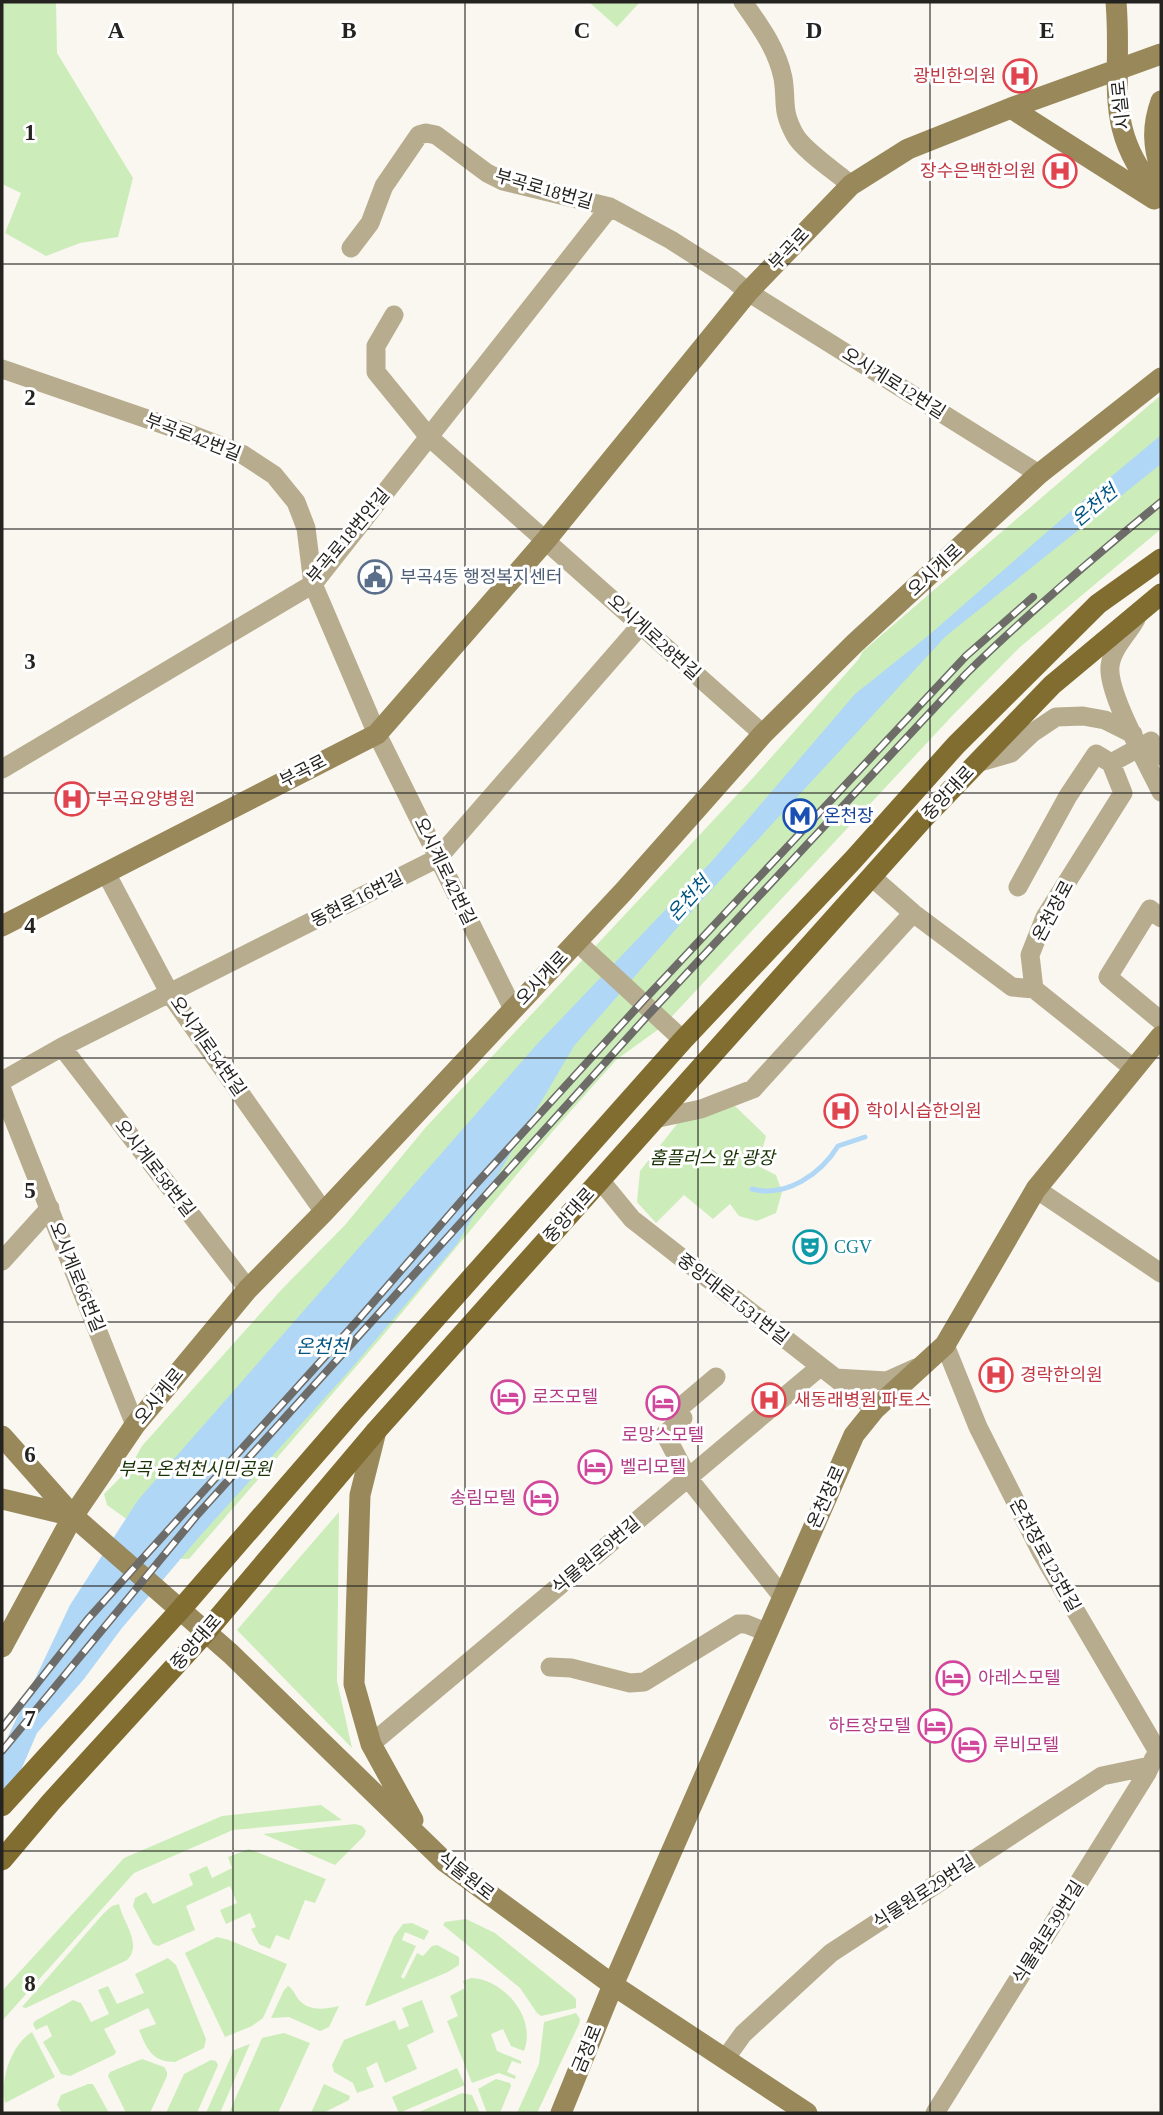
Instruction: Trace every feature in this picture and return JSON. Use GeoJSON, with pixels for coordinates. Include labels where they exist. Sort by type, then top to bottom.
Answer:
{"type":"FeatureCollection","features":[{"type":"Feature","properties":{"kind":"main road","name":"시실로"},"geometry":{"type":"LineString","coordinates":[[1116,2],[1119,40],[1118,119],[1127,147],[1142,175],[1161,197]]}},
{"type":"Feature","properties":{"kind":"main road","name":"부곡로"},"geometry":{"type":"LineString","coordinates":[[2,926],[376,734],[546,540],[748,292],[851,185],[908,149],[1011,108],[1161,54]]}},
{"type":"Feature","properties":{"kind":"main road"},"geometry":{"type":"LineString","coordinates":[[1161,102],[1153,130],[1161,170]]}},
{"type":"Feature","properties":{"kind":"main road"},"geometry":{"type":"LineString","coordinates":[[1011,108],[1161,204]]}},
{"type":"Feature","properties":{"kind":"main road","name":"오시게로"},"geometry":{"type":"LineString","coordinates":[[2,1647],[74,1516],[135,1425],[248,1289],[324,1212],[577,942],[763,734],[855,643],[1039,474],[1161,378]]}},
{"type":"Feature","properties":{"kind":"main road","name":"중앙대로"},"geometry":{"type":"LineString","coordinates":[[2,1806],[181,1609],[370,1392],[684,1040],[853,860],[956,745],[1098,604],[1161,559]]}},
{"type":"Feature","properties":{"kind":"main road","name":"중앙대로"},"geometry":{"type":"LineString","coordinates":[[2,1860],[206,1631],[376,1431],[976,763],[1052,685],[1161,594]]}},
{"type":"Feature","properties":{"kind":"main road","name":"온천장로"},"geometry":{"type":"LineString","coordinates":[[613,1985],[854,1435],[875,1409],[945,1345],[1036,1189],[1161,1036]]}},
{"type":"Feature","properties":{"kind":"main road"},"geometry":{"type":"LineString","coordinates":[[376,1431],[360,1495],[354,1684],[371,1744],[407,1812],[444,1861]]}},
{"type":"Feature","properties":{"kind":"main road","name":"식물원로"},"geometry":{"type":"LineString","coordinates":[[2,1436],[74,1516],[206,1631],[444,1861],[613,1985],[807,2113]]}},
{"type":"Feature","properties":{"kind":"main road"},"geometry":{"type":"LineString","coordinates":[[2,1499],[74,1516]]}},
{"type":"Feature","properties":{"kind":"main road","name":"금정로"},"geometry":{"type":"LineString","coordinates":[[561,2113],[613,1985]]}},
{"type":"Feature","properties":{"kind":"street"},"geometry":{"type":"LineString","coordinates":[[743,2],[766,35],[778,61],[783,81],[784,109],[795,136],[851,185]]}},
{"type":"Feature","properties":{"kind":"street","name":"부곡로18번길"},"geometry":{"type":"LineString","coordinates":[[351,248],[370,223],[384,186],[419,135],[426,133],[436,135],[487,173],[503,181],[610,207],[671,240],[748,292]]}},
{"type":"Feature","properties":{"kind":"street","name":"부곡로18번안길"},"geometry":{"type":"LineString","coordinates":[[2,769],[313,584],[610,207]]}},
{"type":"Feature","properties":{"kind":"street","name":"오시게로12번길"},"geometry":{"type":"LineString","coordinates":[[748,292],[1039,474]]}},
{"type":"Feature","properties":{"kind":"street"},"geometry":{"type":"LineString","coordinates":[[394,315],[376,346],[376,372],[429,437],[546,540]]}},
{"type":"Feature","properties":{"kind":"street","name":"부곡로42번길"},"geometry":{"type":"LineString","coordinates":[[2,369],[242,454],[274,475],[296,502],[306,528],[313,584],[376,734]]}},
{"type":"Feature","properties":{"kind":"street","name":"오시게로28번길"},"geometry":{"type":"LineString","coordinates":[[546,540],[763,734]]}},
{"type":"Feature","properties":{"kind":"street"},"geometry":{"type":"LineString","coordinates":[[1143,608],[1119,644],[1110,665],[1111,683],[1161,792]]}},
{"type":"Feature","properties":{"kind":"street","name":"동현로16번길"},"geometry":{"type":"LineString","coordinates":[[2,1081],[62,1047],[438,858],[641,625]]}},
{"type":"Feature","properties":{"kind":"street"},"geometry":{"type":"LineString","coordinates":[[976,763],[1011,753],[1032,733],[1056,717],[1083,716],[1105,720],[1136,741]]}},
{"type":"Feature","properties":{"kind":"street","name":"오시게로42번길"},"geometry":{"type":"LineString","coordinates":[[376,734],[513,1009]]}},
{"type":"Feature","properties":{"kind":"street"},"geometry":{"type":"LineString","coordinates":[[1018,887],[1068,796],[1103,759],[1136,741],[1151,741],[1161,756]]}},
{"type":"Feature","properties":{"kind":"street","name":"온천장로"},"geometry":{"type":"LineString","coordinates":[[1034,989],[1030,955],[1045,917],[1123,793],[1103,759]]}},
{"type":"Feature","properties":{"kind":"street","name":"오시게로54번길"},"geometry":{"type":"LineString","coordinates":[[106,873],[170,993],[324,1212]]}},
{"type":"Feature","properties":{"kind":"street"},"geometry":{"type":"LineString","coordinates":[[873,878],[913,913],[1012,987],[1034,989],[1133,1068]]}},
{"type":"Feature","properties":{"kind":"street"},"geometry":{"type":"LineString","coordinates":[[1161,918],[1150,909],[1108,977],[1161,1021]]}},
{"type":"Feature","properties":{"kind":"street"},"geometry":{"type":"LineString","coordinates":[[654,1119],[701,1108],[753,1089],[913,913]]}},
{"type":"Feature","properties":{"kind":"street"},"geometry":{"type":"LineString","coordinates":[[577,942],[684,1040]]}},
{"type":"Feature","properties":{"kind":"street","name":"오시게로58번길"},"geometry":{"type":"LineString","coordinates":[[62,1047],[248,1289]]}},
{"type":"Feature","properties":{"kind":"street","name":"오시게로66번길"},"geometry":{"type":"LineString","coordinates":[[2,1090],[135,1425]]}},
{"type":"Feature","properties":{"kind":"street","name":"중앙대로1531번길"},"geometry":{"type":"LineString","coordinates":[[600,1180],[632,1219],[875,1409]]}},
{"type":"Feature","properties":{"kind":"street"},"geometry":{"type":"LineString","coordinates":[[1036,1189],[1161,1273]]}},
{"type":"Feature","properties":{"kind":"street"},"geometry":{"type":"LineString","coordinates":[[2,1261],[50,1208]]}},
{"type":"Feature","properties":{"kind":"street","name":"온천장로125번길"},"geometry":{"type":"LineString","coordinates":[[945,1345],[1007,1503],[1041,1552],[1158,1752]]}},
{"type":"Feature","properties":{"kind":"street"},"geometry":{"type":"LineString","coordinates":[[828,1372],[887,1381],[923,1364]]}},
{"type":"Feature","properties":{"kind":"street","name":"식물원로9번길"},"geometry":{"type":"LineString","coordinates":[[371,1744],[688,1478],[828,1372]]}},
{"type":"Feature","properties":{"kind":"street"},"geometry":{"type":"LineString","coordinates":[[716,1377],[677,1410],[683,1418],[665,1434],[688,1478],[782,1596]]}},
{"type":"Feature","properties":{"kind":"street"},"geometry":{"type":"LineString","coordinates":[[550,1667],[571,1668],[630,1683],[643,1682],[738,1624],[746,1624],[766,1632]]}},
{"type":"Feature","properties":{"kind":"street","name":"식물원로29번길"},"geometry":{"type":"LineString","coordinates":[[725,2059],[743,2034],[831,1953],[1102,1776],[1158,1752]]}},
{"type":"Feature","properties":{"kind":"street","name":"식물원로39번길"},"geometry":{"type":"LineString","coordinates":[[935,2113],[1158,1752]]}},
{"type":"Feature","properties":{"kind":"green space"},"geometry":{"type":"Polygon","coordinates":[[[2,2],[56,2],[57,53],[133,178],[118,237],[80,243],[46,256],[5,233],[21,193],[2,184],[2,2]]]}},
{"type":"Feature","properties":{"kind":"green space"},"geometry":{"type":"Polygon","coordinates":[[[589,2],[640,2],[617,27],[589,2]]]}},
{"type":"Feature","properties":{"kind":"green space","name":"부곡 온천천시민공원"},"geometry":{"type":"Polygon","coordinates":[[[1161,395],[1161,529],[1019,648],[953,715],[663,1026],[616,1060],[189,1559],[182,1559],[107,1505],[104,1494],[129,1469],[142,1446],[282,1289],[345,1225],[426,1127],[751,780],[858,660],[863,651],[1161,395]]]}},
{"type":"Feature","properties":{"kind":"green space","name":"홈플러스 앞 광장"},"geometry":{"type":"Polygon","coordinates":[[[735,1106],[766,1136],[758,1166],[776,1175],[782,1192],[776,1213],[757,1221],[739,1216],[730,1204],[713,1219],[684,1195],[656,1223],[637,1202],[640,1171],[685,1114],[735,1106]]]}},
{"type":"Feature","properties":{"kind":"green space"},"geometry":{"type":"Polygon","coordinates":[[[339,1512],[337,1681],[352,1748],[237,1630],[339,1512]]]}},
{"type":"Feature","properties":{"kind":"green space"},"geometry":{"type":"Polygon","coordinates":[[[321,1805],[342,1820],[233,1830],[134,1873],[2,2021],[2,1991],[124,1858],[222,1816],[321,1805]]]}},
{"type":"Feature","properties":{"kind":"green space"},"geometry":{"type":"Polygon","coordinates":[[[355,1824],[366,1831],[364,1836],[335,1865],[263,1834],[355,1824]]]}},
{"type":"Feature","properties":{"kind":"green space"},"geometry":{"type":"Polygon","coordinates":[[[249,1849],[326,1879],[315,1903],[305,1900],[289,1940],[276,1935],[270,1949],[259,1944],[251,1929],[256,1927],[250,1913],[226,1924],[220,1910],[237,1903],[230,1886],[186,1906],[195,1930],[158,1946],[153,1944],[133,1906],[135,1898],[146,1892],[153,1904],[193,1885],[189,1874],[207,1866],[212,1878],[232,1868],[228,1857],[249,1849]]]}},
{"type":"Feature","properties":{"kind":"green space"},"geometry":{"type":"Polygon","coordinates":[[[119,1904],[133,1940],[131,1954],[127,1960],[26,2008],[22,2007],[104,1913],[119,1904]]]}},
{"type":"Feature","properties":{"kind":"green space"},"geometry":{"type":"Polygon","coordinates":[[[466,1919],[495,1933],[572,1995],[576,1999],[576,2008],[541,2016],[537,2013],[520,1988],[443,1925],[445,1922],[466,1919]]]}},
{"type":"Feature","properties":{"kind":"green space"},"geometry":{"type":"Polygon","coordinates":[[[412,1923],[429,1931],[424,1940],[405,1932],[402,1940],[416,1946],[401,1977],[404,1979],[417,1953],[423,1956],[432,1946],[437,1945],[459,1957],[459,1965],[448,1972],[365,2005],[394,1936],[403,1924],[412,1923]]]}},
{"type":"Feature","properties":{"kind":"green space"},"geometry":{"type":"Polygon","coordinates":[[[217,1937],[287,1964],[263,2018],[252,2026],[225,2037],[185,1953],[217,1937]]]}},
{"type":"Feature","properties":{"kind":"green space"},"geometry":{"type":"Polygon","coordinates":[[[168,1958],[176,1965],[206,2039],[204,2048],[175,2062],[156,2057],[139,2030],[156,2024],[148,2008],[104,2029],[116,2052],[114,2055],[70,2076],[61,2074],[43,2042],[52,2036],[47,2025],[36,2030],[33,2024],[35,2021],[73,2000],[81,2003],[91,2022],[109,2014],[98,1990],[108,1986],[117,2004],[144,1993],[135,1974],[168,1958]]]}},
{"type":"Feature","properties":{"kind":"green space"},"geometry":{"type":"Polygon","coordinates":[[[471,1978],[495,1985],[515,2002],[522,2014],[527,2038],[524,2051],[511,2046],[503,2029],[491,2034],[497,2051],[521,2061],[521,2064],[512,2061],[507,2072],[516,2076],[515,2079],[499,2073],[472,2083],[447,2021],[458,2016],[450,1996],[465,1988],[463,1981],[471,1978]]]}},
{"type":"Feature","properties":{"kind":"green space"},"geometry":{"type":"Polygon","coordinates":[[[288,1986],[303,2004],[313,2008],[339,2006],[329,2027],[320,2031],[289,2017],[271,2018],[288,1986]]]}},
{"type":"Feature","properties":{"kind":"green space"},"geometry":{"type":"Polygon","coordinates":[[[422,2000],[434,2032],[407,2045],[417,2069],[385,2083],[377,2062],[366,2068],[374,2087],[357,2093],[353,2083],[334,2072],[332,2065],[344,2040],[395,2020],[399,2030],[409,2026],[402,2008],[422,2000]]]}},
{"type":"Feature","properties":{"kind":"green space"},"geometry":{"type":"Polygon","coordinates":[[[576,2013],[580,2019],[579,2024],[537,2113],[517,2113],[539,2064],[544,2022],[576,2013]]]}},
{"type":"Feature","properties":{"kind":"green space"},"geometry":{"type":"Polygon","coordinates":[[[32,2032],[55,2077],[5,2103],[4,2084],[9,2063],[18,2045],[32,2032]]]}},
{"type":"Feature","properties":{"kind":"green space"},"geometry":{"type":"Polygon","coordinates":[[[284,2033],[310,2043],[278,2113],[229,2113],[262,2038],[284,2033]]]}},
{"type":"Feature","properties":{"kind":"green space"},"geometry":{"type":"Polygon","coordinates":[[[250,2044],[220,2113],[206,2113],[234,2050],[250,2044]]]}},
{"type":"Feature","properties":{"kind":"green space"},"geometry":{"type":"Polygon","coordinates":[[[142,2059],[164,2067],[167,2076],[150,2113],[126,2113],[108,2076],[110,2072],[142,2059]]]}},
{"type":"Feature","properties":{"kind":"green space"},"geometry":{"type":"Polygon","coordinates":[[[211,2060],[218,2065],[197,2113],[166,2113],[184,2074],[211,2060]]]}},
{"type":"Feature","properties":{"kind":"green space"},"geometry":{"type":"Polygon","coordinates":[[[457,2068],[465,2085],[399,2113],[392,2097],[457,2068]]]}},
{"type":"Feature","properties":{"kind":"green space"},"geometry":{"type":"Polygon","coordinates":[[[496,2079],[510,2083],[511,2086],[500,2113],[487,2113],[478,2089],[496,2079]]]}},
{"type":"Feature","properties":{"kind":"green space"},"geometry":{"type":"Polygon","coordinates":[[[93,2084],[109,2113],[62,2113],[57,2105],[61,2095],[93,2084]]]}},
{"type":"Feature","properties":{"kind":"green space"},"geometry":{"type":"Polygon","coordinates":[[[324,2084],[350,2096],[349,2100],[323,2113],[311,2113],[324,2084]]]}},
{"type":"Feature","properties":{"kind":"green space"},"geometry":{"type":"Polygon","coordinates":[[[462,2093],[472,2095],[480,2113],[417,2113],[462,2093]]]}},
{"type":"Feature","properties":{"kind":"water","name":"온천천"},"geometry":{"type":"Polygon","coordinates":[[[1161,435],[1161,464],[946,636],[690,913],[574,1046],[457,1244],[350,1370],[200,1536],[37,1733],[2,1814],[2,1749],[70,1605],[138,1500],[538,1043],[713,860],[855,694],[929,635],[1161,435]]]}},
{"type":"Feature","properties":{"kind":"waterway"},"geometry":{"type":"LineString","coordinates":[[752,1189],[765,1191],[790,1187],[822,1166],[838,1146],[865,1137]]}},
{"type":"Feature","properties":{"kind":"railway"},"geometry":{"type":"LineString","coordinates":[[2,1751],[198,1514],[649,1014],[966,674],[1013,629],[1161,502]]}},
{"type":"Feature","properties":{"kind":"railway"},"geometry":{"type":"LineString","coordinates":[[2,1728],[88,1619],[358,1320],[476,1184],[966,656],[1033,597]]}},
{"type":"Feature","properties":{"kind":"place","name":"광빈한의원"},"geometry":{"type":"Point","coordinates":[1020,76]}},
{"type":"Feature","properties":{"kind":"place","name":"장수은백한의원"},"geometry":{"type":"Point","coordinates":[1060,171]}},
{"type":"Feature","properties":{"kind":"place","name":"부곡4동 행정복지센터"},"geometry":{"type":"Point","coordinates":[375,577]}},
{"type":"Feature","properties":{"kind":"place","name":"부곡요양병원"},"geometry":{"type":"Point","coordinates":[72,799]}},
{"type":"Feature","properties":{"kind":"place","name":"온천장"},"geometry":{"type":"Point","coordinates":[800,816]}},
{"type":"Feature","properties":{"kind":"place","name":"학이시습한의원"},"geometry":{"type":"Point","coordinates":[841,1111]}},
{"type":"Feature","properties":{"kind":"place","name":"CGV"},"geometry":{"type":"Point","coordinates":[810,1247]}},
{"type":"Feature","properties":{"kind":"place","name":"경락한의원"},"geometry":{"type":"Point","coordinates":[996,1375]}},
{"type":"Feature","properties":{"kind":"place","name":"로즈모텔"},"geometry":{"type":"Point","coordinates":[508,1397]}},
{"type":"Feature","properties":{"kind":"place","name":"새동래병원 파토스"},"geometry":{"type":"Point","coordinates":[769,1400]}},
{"type":"Feature","properties":{"kind":"place","name":"로망스모텔"},"geometry":{"type":"Point","coordinates":[663,1403]}},
{"type":"Feature","properties":{"kind":"place","name":"벨리모텔"},"geometry":{"type":"Point","coordinates":[595,1467]}},
{"type":"Feature","properties":{"kind":"place","name":"송림모텔"},"geometry":{"type":"Point","coordinates":[541,1498]}},
{"type":"Feature","properties":{"kind":"place","name":"아레스모텔"},"geometry":{"type":"Point","coordinates":[953,1678]}},
{"type":"Feature","properties":{"kind":"place","name":"하트장모텔"},"geometry":{"type":"Point","coordinates":[935,1726]}},
{"type":"Feature","properties":{"kind":"place","name":"루비모텔"},"geometry":{"type":"Point","coordinates":[969,1745]}}]}
